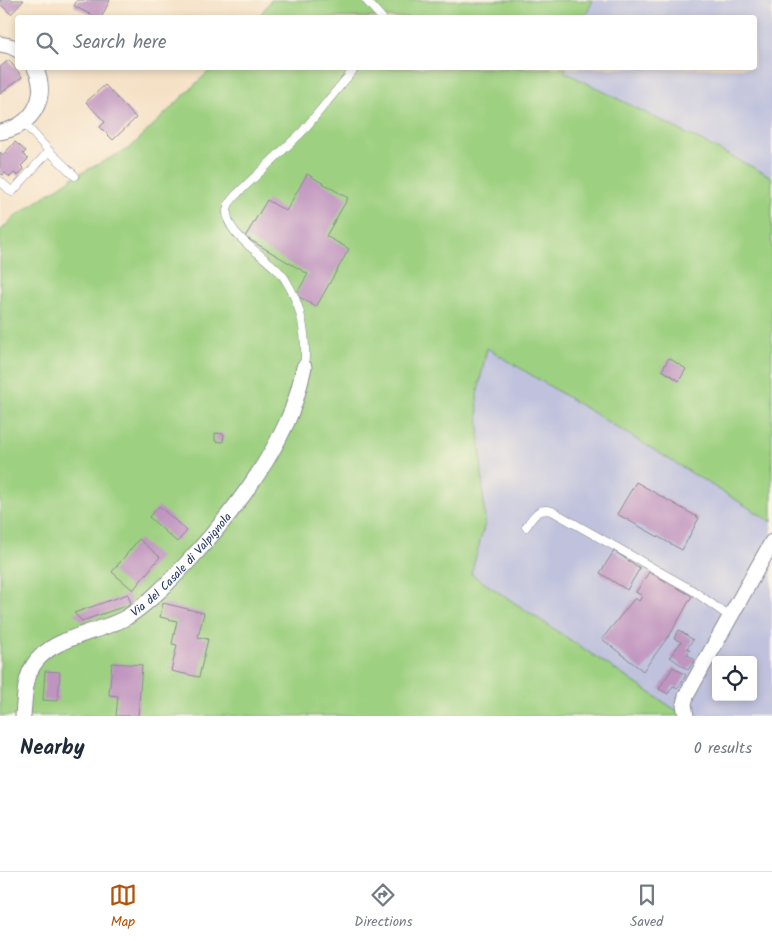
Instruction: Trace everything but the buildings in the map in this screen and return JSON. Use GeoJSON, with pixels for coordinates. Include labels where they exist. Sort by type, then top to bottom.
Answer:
{"type":"FeatureCollection","features":[{"type":"Feature","properties":{"kind":"street"},"geometry":{"type":"LineString","coordinates":[[0,44],[15,48]]}},
{"type":"Feature","properties":{"kind":"street"},"geometry":{"type":"LineString","coordinates":[[0,132],[12,130],[24,123],[33,113],[39,101],[40,87],[36,70]]}},
{"type":"Feature","properties":{"kind":"street","name":"Via del Casale di Valpignola"},"geometry":{"type":"LineString","coordinates":[[22,716],[29,674],[35,662],[42,654],[63,642],[118,622],[142,606],[180,571],[222,522],[256,475],[284,427],[294,405],[304,367]]}},
{"type":"Feature","properties":{"kind":"street"},"geometry":{"type":"LineString","coordinates":[[686,716],[684,704],[686,696],[772,542]]}},
{"type":"Feature","properties":{"kind":"lane"},"geometry":{"type":"LineString","coordinates":[[366,0],[379,15]]}},
{"type":"Feature","properties":{"kind":"lane"},"geometry":{"type":"LineString","coordinates":[[304,367],[304,330],[289,286],[276,268],[234,231],[229,222],[228,208],[240,191],[302,132],[353,70]]}},
{"type":"Feature","properties":{"kind":"lane"},"geometry":{"type":"LineString","coordinates":[[24,123],[48,151],[75,176]]}},
{"type":"Feature","properties":{"kind":"lane"},"geometry":{"type":"LineString","coordinates":[[0,181],[12,192],[48,151]]}},
{"type":"Feature","properties":{"kind":"lane"},"geometry":{"type":"LineString","coordinates":[[526,527],[535,513],[546,510],[552,511],[692,590],[730,617]]}},
{"type":"Feature","properties":{"kind":"shaded area"},"geometry":{"type":"Polygon","coordinates":[[[593,0],[772,0],[772,177],[564,72],[565,70],[757,70],[757,15],[586,15],[593,0]]]}},
{"type":"Feature","properties":{"kind":"shaded area"},"geometry":{"type":"Polygon","coordinates":[[[487,348],[772,522],[772,716],[681,716],[471,574],[485,523],[477,395],[487,348]]]}},
{"type":"Feature","properties":{"kind":"green space"},"geometry":{"type":"Polygon","coordinates":[[[271,0],[593,0],[586,15],[260,15],[271,0]]]}},
{"type":"Feature","properties":{"kind":"green space"},"geometry":{"type":"Polygon","coordinates":[[[210,70],[566,70],[565,72],[772,177],[772,522],[487,348],[477,395],[485,523],[471,574],[685,716],[0,716],[0,231],[16,216],[75,176],[130,148],[210,70]]]}}]}
